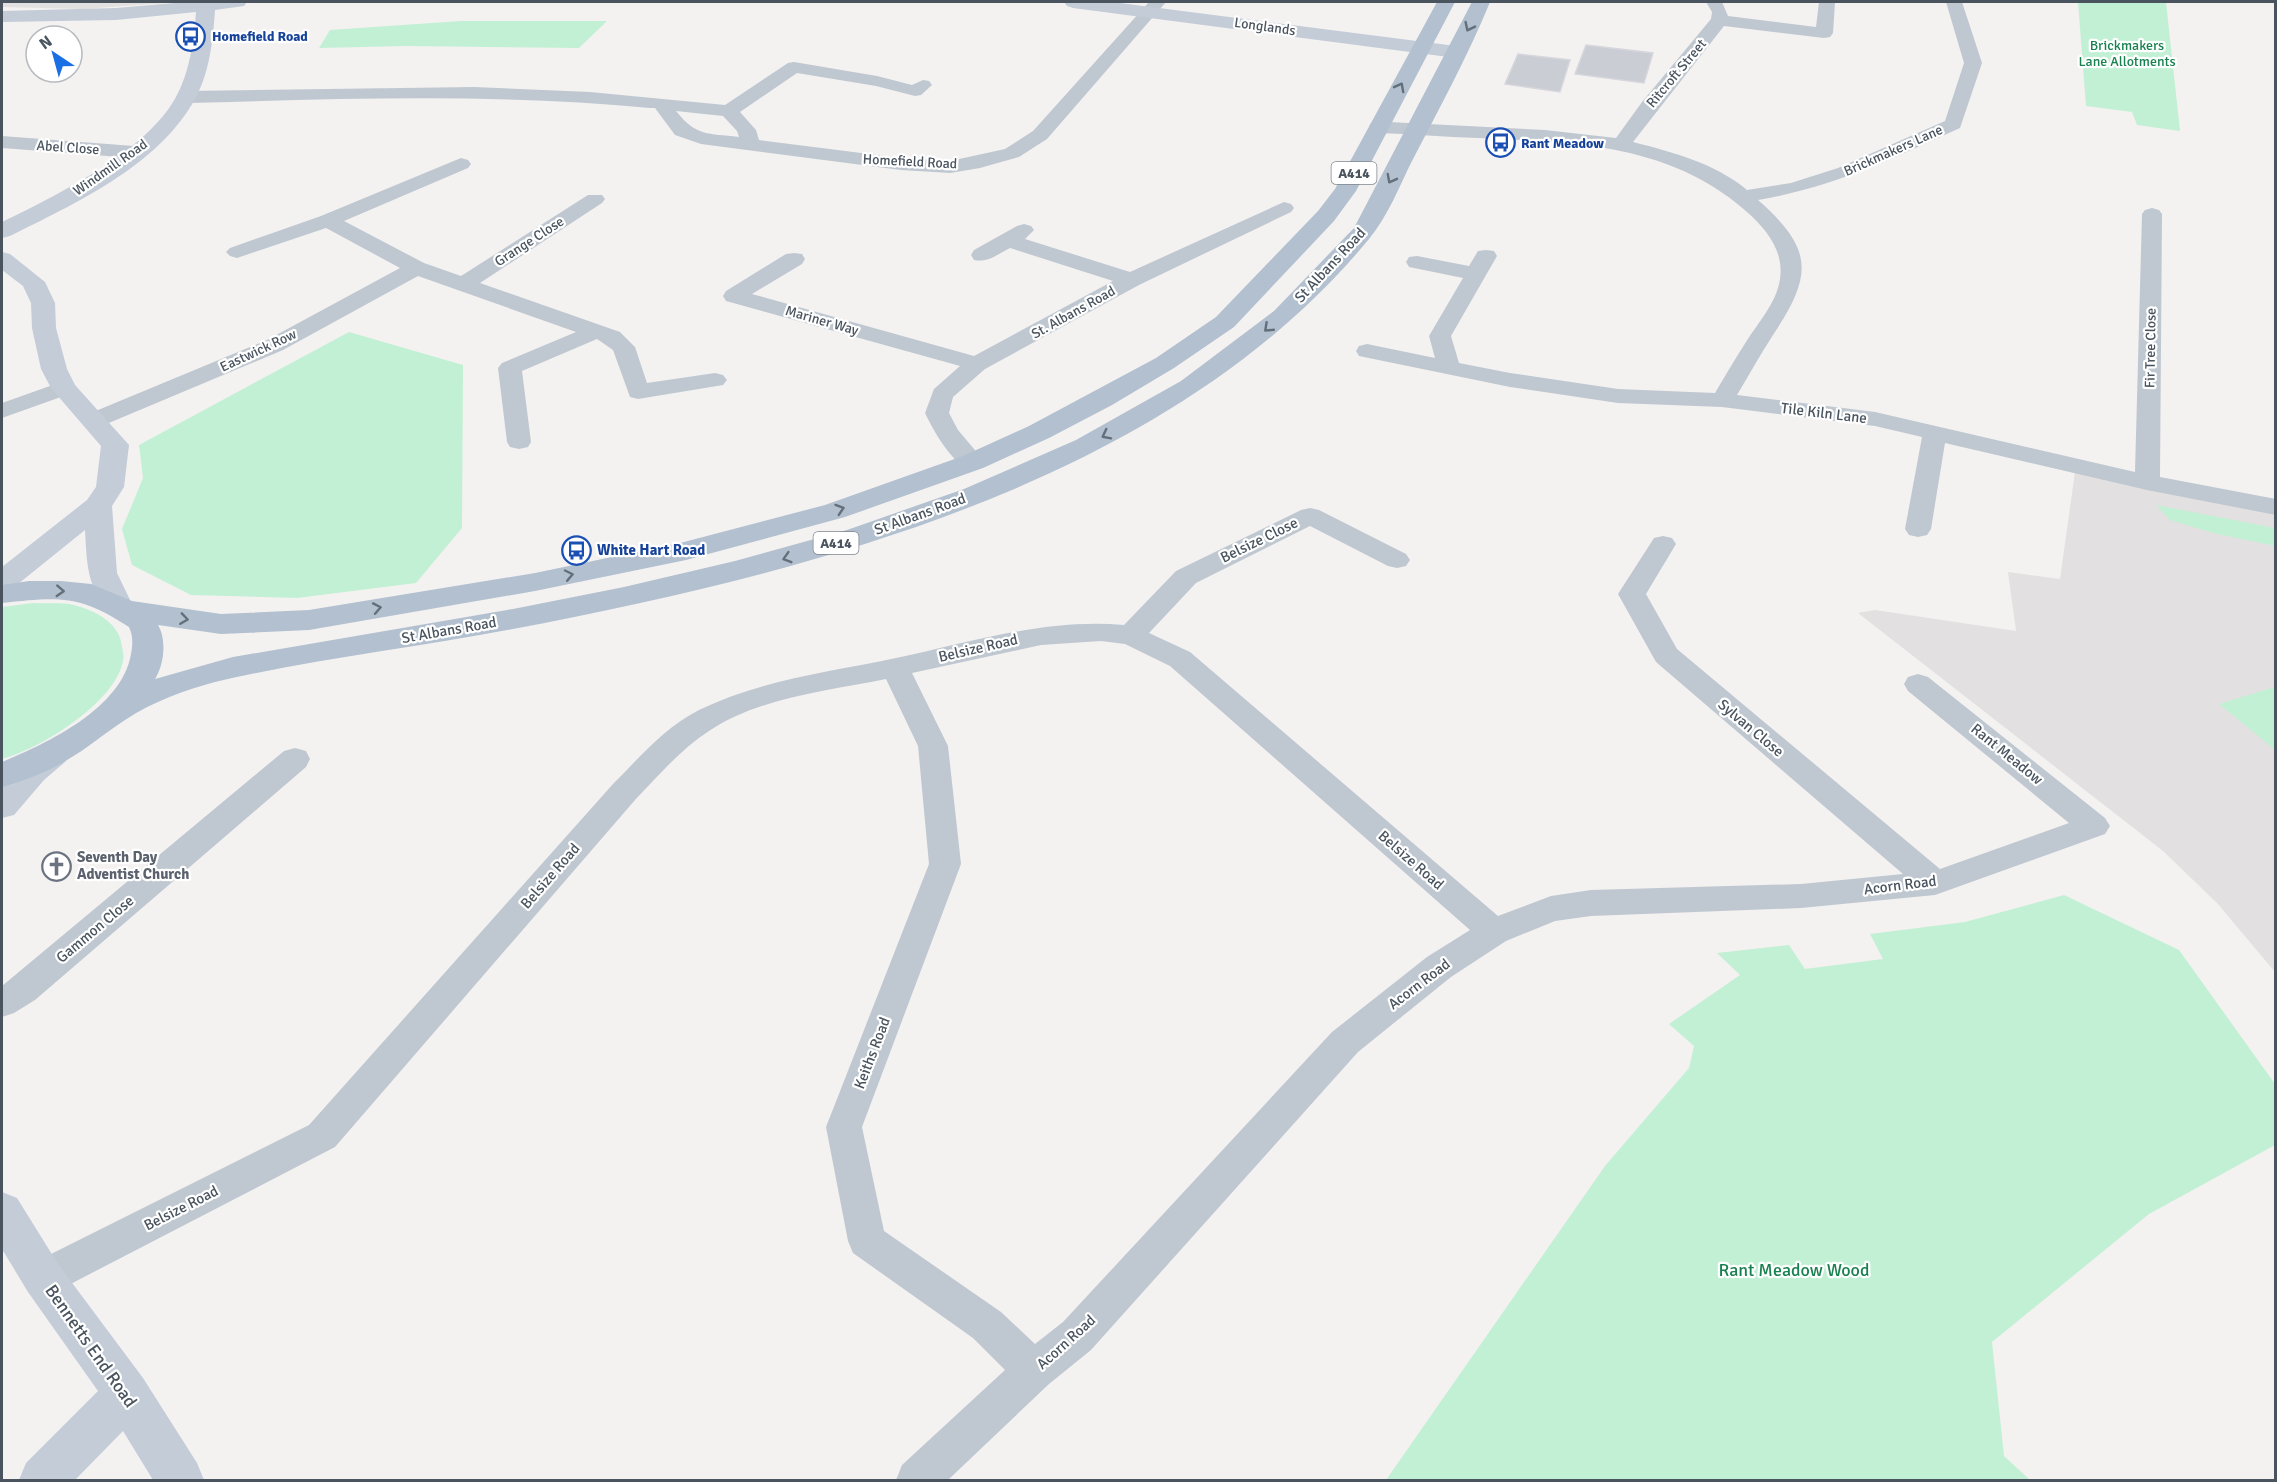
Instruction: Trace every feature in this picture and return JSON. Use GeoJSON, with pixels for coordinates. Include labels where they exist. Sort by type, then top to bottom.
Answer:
{"type":"FeatureCollection","features":[{"type":"Feature","properties":{"kind":"main road","name":"St Albans Road"},"geometry":{"type":"LineString","coordinates":[[122,608],[221,624],[262,624],[309,620],[411,601],[535,582],[686,551],[768,530],[836,511],[973,462],[1103,399],[1165,363],[1225,322],[1326,216],[1345,191],[1446,2]]}},
{"type":"Feature","properties":{"kind":"main road","name":"St Albans Road"},"geometry":{"type":"LineString","coordinates":[[118,709],[171,685],[236,667],[514,618],[695,582],[780,560],[928,512],[1071,453],[1152,410],[1200,380],[1261,335],[1320,280],[1364,230],[1419,128],[1481,2]]}},
{"type":"Feature","properties":{"kind":"main road"},"geometry":{"type":"LineString","coordinates":[[2,594],[28,590],[61,590],[91,594],[122,608],[140,620],[146,630],[148,646],[144,671],[118,709],[53,754],[2,775]]}},
{"type":"Feature","properties":{"kind":"street"},"geometry":{"type":"LineString","coordinates":[[2,16],[104,14],[238,2]]}},
{"type":"Feature","properties":{"kind":"street","name":"Longlands"},"geometry":{"type":"LineString","coordinates":[[1073,2],[1154,6],[1456,52]]}},
{"type":"Feature","properties":{"kind":"street"},"geometry":{"type":"LineString","coordinates":[[1714,2],[1720,12],[1720,20],[1824,33],[1827,2]]}},
{"type":"Feature","properties":{"kind":"street","name":"Brickmakers Lane"},"geometry":{"type":"LineString","coordinates":[[1744,197],[1794,188],[1845,172],[1953,124],[1973,63],[1954,2]]}},
{"type":"Feature","properties":{"kind":"street","name":"Windmill Road"},"geometry":{"type":"LineString","coordinates":[[2,231],[73,194],[134,152],[176,112],[186,97],[203,46],[206,6]]}},
{"type":"Feature","properties":{"kind":"street","name":"Homefield Road"},"geometry":{"type":"LineString","coordinates":[[660,103],[682,131],[701,138],[901,164],[950,166],[980,162],[1012,153],[1040,135],[1115,47],[1154,6]]}},
{"type":"Feature","properties":{"kind":"street","name":"Ritcroft Street"},"geometry":{"type":"LineString","coordinates":[[1622,143],[1649,106],[1720,20]]}},
{"type":"Feature","properties":{"kind":"street"},"geometry":{"type":"LineString","coordinates":[[186,97],[476,93],[569,96],[729,111],[794,67],[877,81],[915,91],[923,86]]}},
{"type":"Feature","properties":{"kind":"street"},"geometry":{"type":"LineString","coordinates":[[729,111],[746,130],[751,146]]}},
{"type":"Feature","properties":{"kind":"street"},"geometry":{"type":"LineString","coordinates":[[1378,127],[1558,135],[1622,143],[1689,166],[1715,178],[1744,197],[1778,230],[1790,258],[1791,280],[1777,312],[1722,400]]}},
{"type":"Feature","properties":{"kind":"street","name":"Abel Close"},"geometry":{"type":"LineString","coordinates":[[2,142],[134,152]]}},
{"type":"Feature","properties":{"kind":"street"},"geometry":{"type":"LineString","coordinates":[[237,252],[328,220],[461,164]]}},
{"type":"Feature","properties":{"kind":"street","name":"Grange Close"},"geometry":{"type":"LineString","coordinates":[[464,284],[595,199]]}},
{"type":"Feature","properties":{"kind":"street","name":"St. Albans Road"},"geometry":{"type":"LineString","coordinates":[[973,462],[947,433],[937,413],[942,394],[977,364],[1131,280],[1284,208]]}},
{"type":"Feature","properties":{"kind":"street","name":"Fir Tree Close"},"geometry":{"type":"LineString","coordinates":[[2147,482],[2152,214]]}},
{"type":"Feature","properties":{"kind":"street"},"geometry":{"type":"LineString","coordinates":[[328,220],[416,268],[612,337],[624,347],[638,392],[715,380]]}},
{"type":"Feature","properties":{"kind":"street"},"geometry":{"type":"LineString","coordinates":[[982,255],[1016,235],[1131,280]]}},
{"type":"Feature","properties":{"kind":"street","name":"Mariner Way"},"geometry":{"type":"LineString","coordinates":[[794,259],[734,296],[977,364]]}},
{"type":"Feature","properties":{"kind":"street"},"geometry":{"type":"LineString","coordinates":[[2,260],[33,282],[43,303],[44,328],[54,369],[64,388],[115,445],[110,487],[98,506],[2,581]]}},
{"type":"Feature","properties":{"kind":"street"},"geometry":{"type":"LineString","coordinates":[[1417,261],[1481,265],[1440,336],[1449,367]]}},
{"type":"Feature","properties":{"kind":"street","name":"Eastwick Row"},"geometry":{"type":"LineString","coordinates":[[95,420],[275,345],[416,268]]}},
{"type":"Feature","properties":{"kind":"street"},"geometry":{"type":"LineString","coordinates":[[519,442],[510,369],[597,331]]}},
{"type":"Feature","properties":{"kind":"street","name":"Tile Kiln Lane"},"geometry":{"type":"LineString","coordinates":[[1367,351],[1510,380],[1618,396],[1722,400],[1820,411],[1935,432],[2147,482],[2276,507]]}},
{"type":"Feature","properties":{"kind":"street"},"geometry":{"type":"LineString","coordinates":[[2,411],[64,388]]}},
{"type":"Feature","properties":{"kind":"street"},"geometry":{"type":"LineString","coordinates":[[1918,529],[1935,432]]}},
{"type":"Feature","properties":{"kind":"street"},"geometry":{"type":"LineString","coordinates":[[98,506],[102,573],[122,608]]}},
{"type":"Feature","properties":{"kind":"street","name":"Belsize Close"},"geometry":{"type":"LineString","coordinates":[[1131,635],[1186,577],[1310,516],[1397,560]]}},
{"type":"Feature","properties":{"kind":"street","name":"Sylvan Close"},"geometry":{"type":"LineString","coordinates":[[1663,544],[1632,594],[1666,655],[1935,883]]}},
{"type":"Feature","properties":{"kind":"street","name":"Belsize Road"},"geometry":{"type":"LineString","coordinates":[[43,1278],[322,1136],[624,792],[665,751],[708,718],[787,688],[896,668],[1036,634],[1110,631],[1131,635],[1180,659],[1494,932]]}},
{"type":"Feature","properties":{"kind":"street","name":"Keiths Road"},"geometry":{"type":"LineString","coordinates":[[896,668],[933,746],[945,864],[844,1127],[867,1241],[987,1325],[1034,1370]]}},
{"type":"Feature","properties":{"kind":"street","name":"Rant Meadow"},"geometry":{"type":"LineString","coordinates":[[1918,684],[2094,826]]}},
{"type":"Feature","properties":{"kind":"street"},"geometry":{"type":"LineString","coordinates":[[2,806],[15,789],[53,754]]}},
{"type":"Feature","properties":{"kind":"street","name":"Gammon Close"},"geometry":{"type":"LineString","coordinates":[[2,1003],[23,990],[295,759]]}},
{"type":"Feature","properties":{"kind":"street","name":"Acorn Road"},"geometry":{"type":"LineString","coordinates":[[916,1480],[1034,1370],[1077,1336],[1345,1042],[1439,967],[1494,932],[1551,909],[1592,903],[1801,896],[1935,883],[2094,826]]}},
{"type":"Feature","properties":{"kind":"street","name":"Bennetts End Road"},"geometry":{"type":"LineString","coordinates":[[2,1211],[43,1278],[126,1394],[180,1480]]}},
{"type":"Feature","properties":{"kind":"street"},"geometry":{"type":"LineString","coordinates":[[43,1480],[126,1394]]}},
{"type":"Feature","properties":{"kind":"shaded area"},"geometry":{"type":"Polygon","coordinates":[[[2,2],[182,2],[82,9],[2,7],[2,2]]]}},
{"type":"Feature","properties":{"kind":"shaded area"},"geometry":{"type":"Polygon","coordinates":[[[2075,472],[2275,513],[2275,972],[2217,903],[2163,851],[1858,613],[1875,610],[2016,631],[2008,572],[2060,579],[2075,472]]]}},
{"type":"Feature","properties":{"kind":"green space","name":"Brickmakers Lane Allotments"},"geometry":{"type":"Polygon","coordinates":[[[2078,2],[2166,2],[2180,131],[2137,125],[2132,112],[2086,106],[2078,2]]]}},
{"type":"Feature","properties":{"kind":"green space"},"geometry":{"type":"Polygon","coordinates":[[[461,21],[607,21],[579,48],[407,46],[319,48],[330,30],[461,21]]]}},
{"type":"Feature","properties":{"kind":"green space"},"geometry":{"type":"Polygon","coordinates":[[[349,332],[463,365],[462,528],[416,583],[297,598],[191,595],[132,565],[122,529],[143,478],[139,445],[349,332]]]}},
{"type":"Feature","properties":{"kind":"green space"},"geometry":{"type":"Polygon","coordinates":[[[2156,505],[2275,528],[2275,546],[2213,533],[2170,520],[2156,505]]]}},
{"type":"Feature","properties":{"kind":"green space"},"geometry":{"type":"Polygon","coordinates":[[[33,603],[69,604],[106,619],[117,631],[123,661],[117,677],[106,693],[74,722],[36,745],[2,759],[2,607],[33,603]]]}},
{"type":"Feature","properties":{"kind":"green space"},"geometry":{"type":"Polygon","coordinates":[[[2276,687],[2275,750],[2219,704],[2276,687]]]}},
{"type":"Feature","properties":{"kind":"green space","name":"Rant Meadow Wood"},"geometry":{"type":"Polygon","coordinates":[[[2064,895],[2179,950],[2275,1084],[2275,1145],[2149,1214],[1992,1342],[2004,1456],[2030,1480],[1386,1480],[1605,1166],[1689,1068],[1694,1046],[1669,1024],[1740,975],[1717,953],[1789,945],[1805,969],[1883,959],[1870,934],[1965,922],[2064,895]]]}},
{"type":"Feature","properties":{"kind":"building"},"geometry":{"type":"Polygon","coordinates":[[[1586,45],[1653,53],[1644,83],[1575,74],[1586,45]]]}},
{"type":"Feature","properties":{"kind":"building"},"geometry":{"type":"Polygon","coordinates":[[[1518,54],[1570,60],[1560,92],[1505,84],[1518,54]]]}},
{"type":"Feature","properties":{"kind":"place","name":"Homefield Road"},"geometry":{"type":"Point","coordinates":[191,36]}},
{"type":"Feature","properties":{"kind":"place","name":"Rant Meadow"},"geometry":{"type":"Point","coordinates":[1500,143]}},
{"type":"Feature","properties":{"kind":"place","name":"White Hart Road"},"geometry":{"type":"Point","coordinates":[576,550]}},
{"type":"Feature","properties":{"kind":"place","name":"Seventh Day Adventist Church"},"geometry":{"type":"Point","coordinates":[56,866]}}]}
